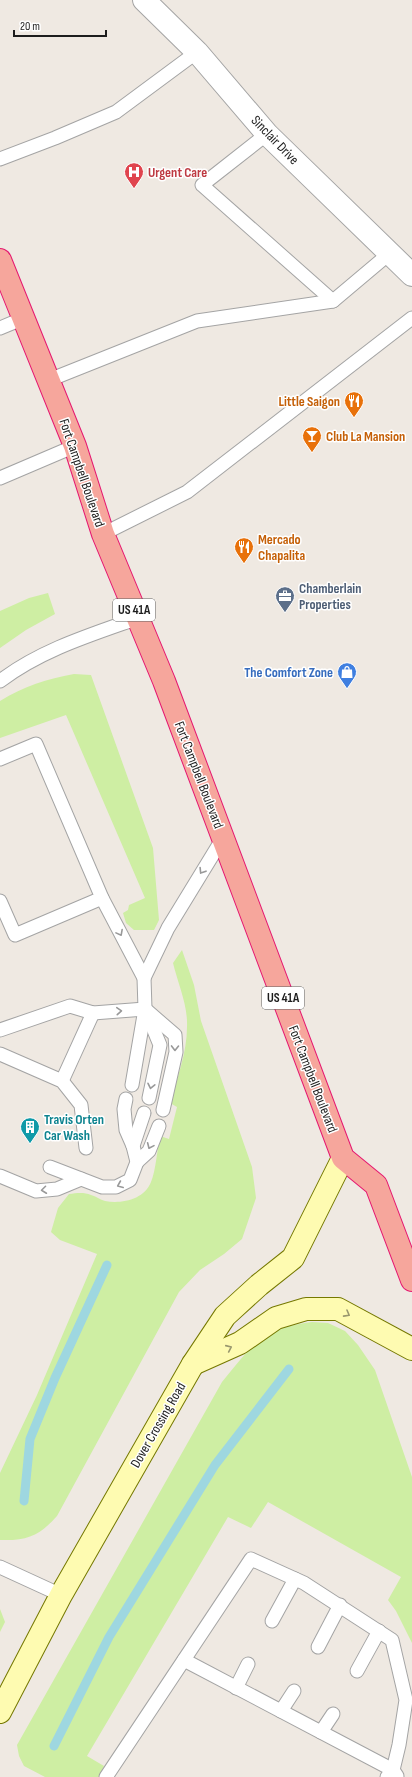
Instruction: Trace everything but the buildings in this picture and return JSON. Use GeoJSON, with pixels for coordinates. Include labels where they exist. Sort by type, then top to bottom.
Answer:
{"type":"FeatureCollection","features":[{"type":"Feature","properties":{"kind":"highway","name":"Fort Campbell Boulevard"},"geometry":{"type":"LineString","coordinates":[[0,260],[75,446],[103,534],[164,681],[343,1158]]}},
{"type":"Feature","properties":{"kind":"highway"},"geometry":{"type":"LineString","coordinates":[[343,1158],[376,1185],[412,1280]]}},
{"type":"Feature","properties":{"kind":"main road","name":"Dover Crossing Road"},"geometry":{"type":"LineString","coordinates":[[0,1712],[61,1595],[193,1364],[225,1316],[259,1285],[293,1258],[343,1158]]}},
{"type":"Feature","properties":{"kind":"main road"},"geometry":{"type":"LineString","coordinates":[[193,1364],[240,1343],[276,1318],[306,1309],[338,1309],[412,1349]]}},
{"type":"Feature","properties":{"kind":"street","name":"Sinclair Drive"},"geometry":{"type":"LineString","coordinates":[[144,0],[197,52],[267,134],[412,275]]}},
{"type":"Feature","properties":{"kind":"lane"},"geometry":{"type":"LineString","coordinates":[[0,159],[116,112],[197,52]]}},
{"type":"Feature","properties":{"kind":"lane"},"geometry":{"type":"LineString","coordinates":[[267,134],[202,185],[333,301]]}},
{"type":"Feature","properties":{"kind":"lane"},"geometry":{"type":"LineString","coordinates":[[49,380],[197,321],[333,301],[390,253]]}},
{"type":"Feature","properties":{"kind":"lane"},"geometry":{"type":"LineString","coordinates":[[0,328],[24,318]]}},
{"type":"Feature","properties":{"kind":"lane"},"geometry":{"type":"LineString","coordinates":[[103,534],[187,492],[412,318]]}},
{"type":"Feature","properties":{"kind":"lane"},"geometry":{"type":"LineString","coordinates":[[0,478],[75,446]]}},
{"type":"Feature","properties":{"kind":"lane"},"geometry":{"type":"LineString","coordinates":[[0,681],[14,670],[72,641],[138,618]]}},
{"type":"Feature","properties":{"kind":"lane"},"geometry":{"type":"LineString","coordinates":[[0,759],[36,744],[102,898],[144,978],[145,1009],[132,1085]]}},
{"type":"Feature","properties":{"kind":"lane"},"geometry":{"type":"LineString","coordinates":[[144,978],[168,928],[223,838]]}},
{"type":"Feature","properties":{"kind":"lane"},"geometry":{"type":"LineString","coordinates":[[0,901],[15,935],[102,898]]}},
{"type":"Feature","properties":{"kind":"lane"},"geometry":{"type":"LineString","coordinates":[[0,1030],[70,1006],[93,1012],[145,1009],[175,1034],[176,1052],[163,1110]]}},
{"type":"Feature","properties":{"kind":"lane"},"geometry":{"type":"LineString","coordinates":[[145,1009],[160,1045],[149,1098]]}},
{"type":"Feature","properties":{"kind":"lane"},"geometry":{"type":"LineString","coordinates":[[62,1081],[93,1012]]}},
{"type":"Feature","properties":{"kind":"lane"},"geometry":{"type":"LineString","coordinates":[[0,1054],[62,1081],[81,1105],[86,1148]]}},
{"type":"Feature","properties":{"kind":"lane"},"geometry":{"type":"LineString","coordinates":[[126,1100],[124,1109],[126,1130],[133,1146],[137,1162]]}},
{"type":"Feature","properties":{"kind":"lane"},"geometry":{"type":"LineString","coordinates":[[133,1146],[144,1113]]}},
{"type":"Feature","properties":{"kind":"lane"},"geometry":{"type":"LineString","coordinates":[[50,1168],[102,1187],[116,1187],[130,1180],[137,1162],[149,1151],[158,1126]]}},
{"type":"Feature","properties":{"kind":"lane"},"geometry":{"type":"LineString","coordinates":[[0,1176],[36,1192],[57,1189],[81,1179]]}},
{"type":"Feature","properties":{"kind":"lane"},"geometry":{"type":"LineString","coordinates":[[106,1777],[251,1559],[295,1579],[340,1605],[392,1640],[406,1700],[393,1775],[321,1732],[184,1660]]}},
{"type":"Feature","properties":{"kind":"lane"},"geometry":{"type":"LineString","coordinates":[[0,1567],[61,1595]]}},
{"type":"Feature","properties":{"kind":"lane"},"geometry":{"type":"LineString","coordinates":[[272,1622],[295,1579]]}},
{"type":"Feature","properties":{"kind":"lane"},"geometry":{"type":"LineString","coordinates":[[318,1647],[340,1605]]}},
{"type":"Feature","properties":{"kind":"lane"},"geometry":{"type":"LineString","coordinates":[[357,1671],[379,1631]]}},
{"type":"Feature","properties":{"kind":"lane"},"geometry":{"type":"LineString","coordinates":[[236,1688],[248,1664]]}},
{"type":"Feature","properties":{"kind":"lane"},"geometry":{"type":"LineString","coordinates":[[281,1712],[294,1690]]}},
{"type":"Feature","properties":{"kind":"lane"},"geometry":{"type":"LineString","coordinates":[[321,1732],[333,1714]]}},
{"type":"Feature","properties":{"kind":"green space"},"geometry":{"type":"Polygon","coordinates":[[[48,593],[55,614],[26,630],[0,648],[0,611],[29,598],[48,593]]]}},
{"type":"Feature","properties":{"kind":"green space"},"geometry":{"type":"Polygon","coordinates":[[[74,674],[91,675],[153,848],[159,920],[154,930],[134,930],[126,923],[123,913],[128,910],[129,905],[145,898],[66,715],[0,738],[0,701],[18,691],[36,684],[54,678],[74,674]]]}},
{"type":"Feature","properties":{"kind":"green space"},"geometry":{"type":"Polygon","coordinates":[[[182,950],[194,985],[201,1021],[252,1167],[256,1198],[242,1239],[224,1254],[200,1270],[179,1292],[57,1516],[38,1533],[32,1536],[18,1539],[0,1540],[0,1473],[37,1395],[97,1254],[60,1240],[51,1232],[58,1208],[69,1194],[86,1193],[111,1202],[125,1201],[138,1197],[148,1188],[153,1177],[160,1136],[169,1139],[177,1107],[170,1103],[187,1037],[186,1011],[173,963],[182,950]]]}},
{"type":"Feature","properties":{"kind":"green space"},"geometry":{"type":"Polygon","coordinates":[[[312,1322],[328,1323],[345,1331],[358,1345],[375,1370],[412,1477],[412,1643],[396,1611],[388,1600],[401,1577],[268,1502],[251,1528],[228,1517],[87,1756],[104,1766],[99,1777],[45,1777],[24,1766],[19,1756],[17,1745],[222,1382],[249,1351],[267,1335],[283,1328],[312,1322]]]}},
{"type":"Feature","properties":{"kind":"green space"},"geometry":{"type":"Polygon","coordinates":[[[0,1609],[5,1622],[0,1632],[0,1609]]]}},
{"type":"Feature","properties":{"kind":"waterway"},"geometry":{"type":"LineString","coordinates":[[24,1501],[30,1439],[55,1378],[107,1265]]}},
{"type":"Feature","properties":{"kind":"waterway"},"geometry":{"type":"LineString","coordinates":[[54,1746],[109,1637],[215,1465],[289,1369]]}},
{"type":"Feature","properties":{"kind":"place","name":"Urgent Care"},"geometry":{"type":"Point","coordinates":[134,189]}},
{"type":"Feature","properties":{"kind":"place","name":"Little Saigon"},"geometry":{"type":"Point","coordinates":[354,418]}},
{"type":"Feature","properties":{"kind":"place","name":"Club La Mansion"},"geometry":{"type":"Point","coordinates":[312,453]}},
{"type":"Feature","properties":{"kind":"place","name":"Mercado Chapalita"},"geometry":{"type":"Point","coordinates":[244,564]}},
{"type":"Feature","properties":{"kind":"place","name":"Chamberlain Properties"},"geometry":{"type":"Point","coordinates":[285,613]}},
{"type":"Feature","properties":{"kind":"place","name":"The Comfort Zone"},"geometry":{"type":"Point","coordinates":[347,689]}},
{"type":"Feature","properties":{"kind":"place","name":"Travis Orten Car Wash"},"geometry":{"type":"Point","coordinates":[30,1144]}}]}
